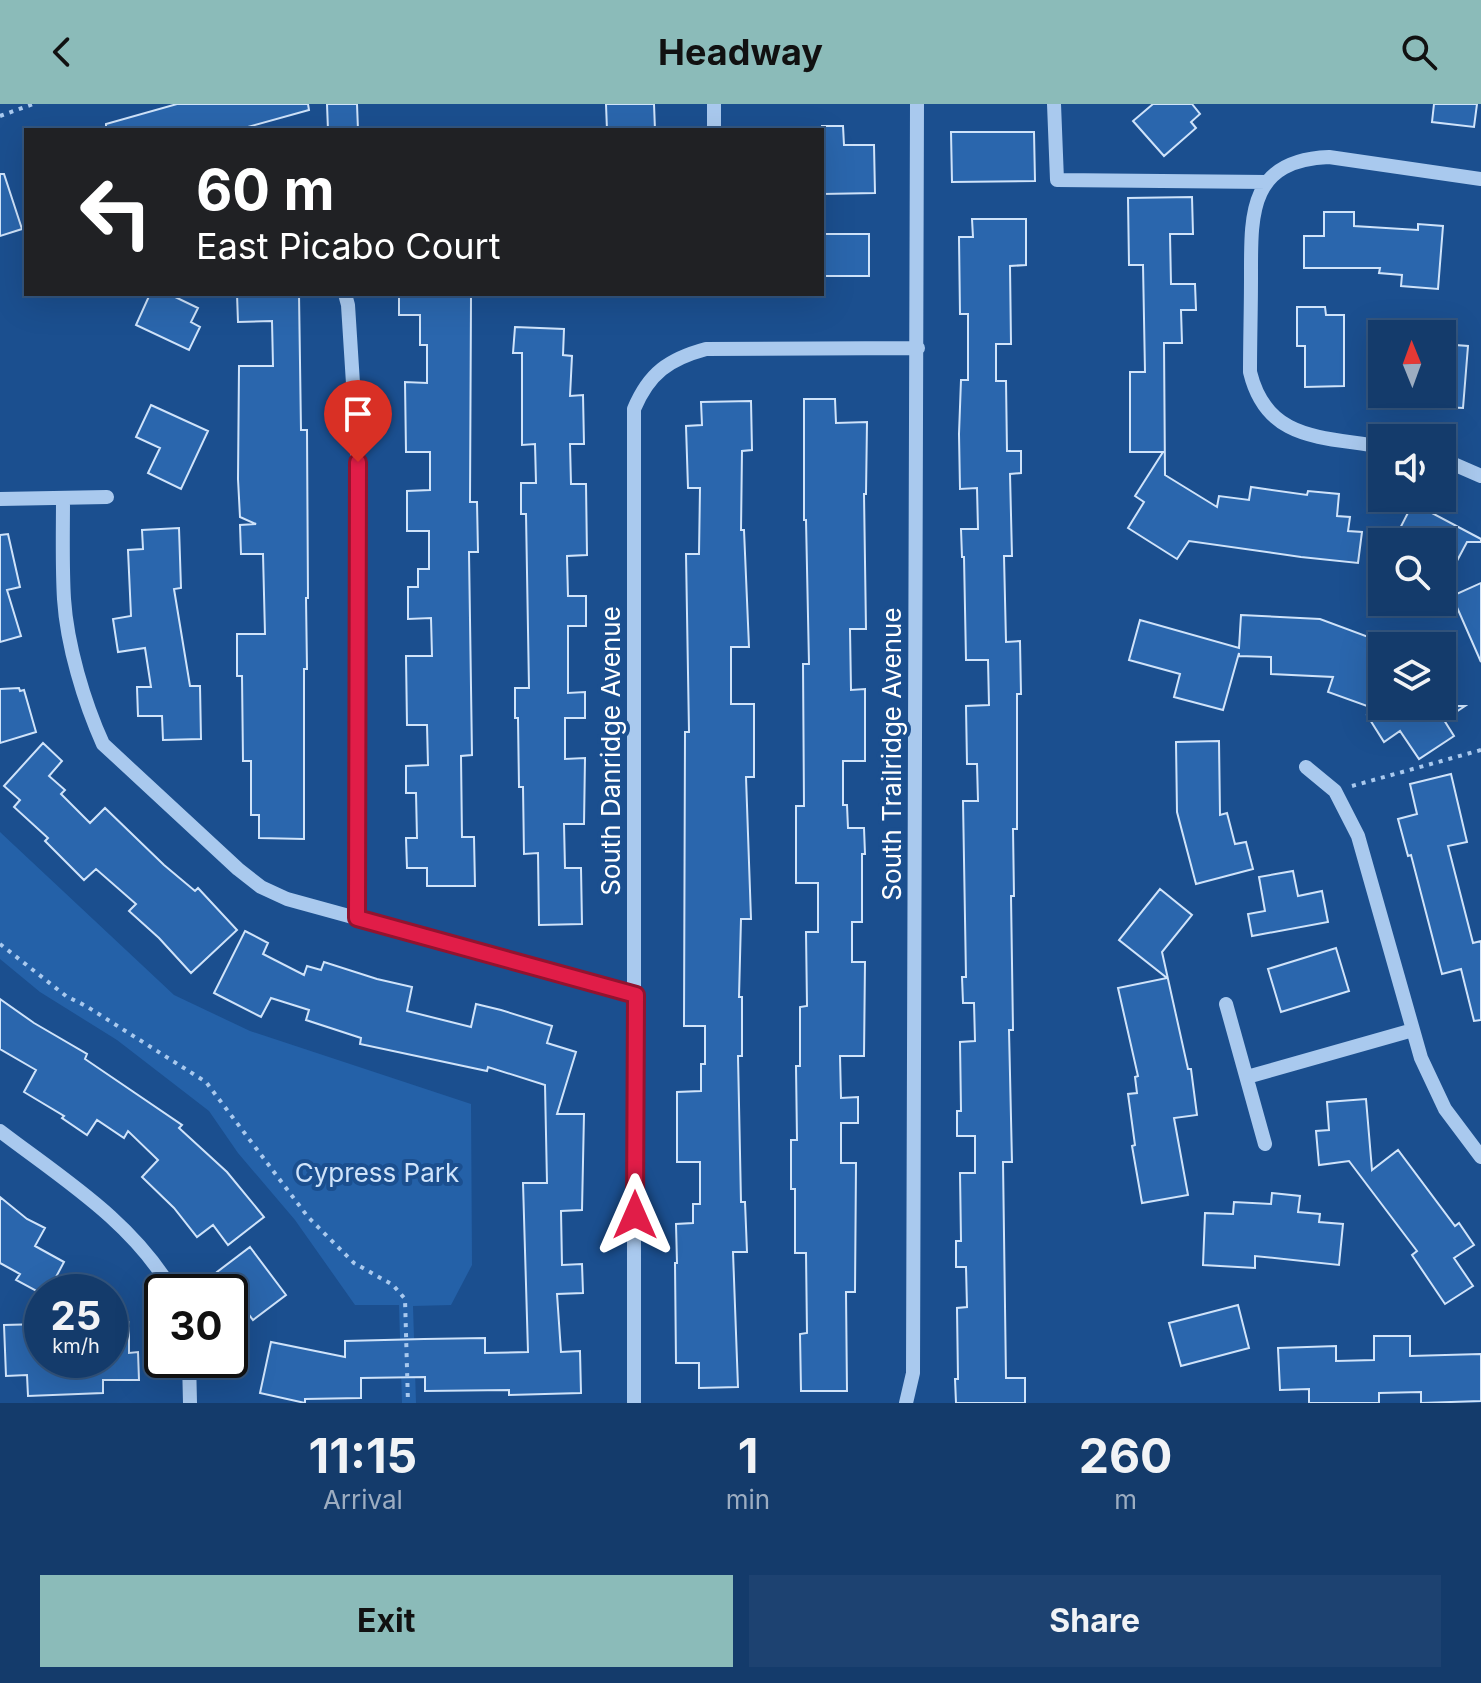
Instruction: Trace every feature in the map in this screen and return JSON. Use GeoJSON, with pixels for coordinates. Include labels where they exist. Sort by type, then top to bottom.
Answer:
{"type":"FeatureCollection","features":[{"type":"Feature","properties":{"kind":"street"},"geometry":{"type":"LineString","coordinates":[[714,104],[714,128]]}},
{"type":"Feature","properties":{"kind":"street","name":"South Trailridge Avenue"},"geometry":{"type":"LineString","coordinates":[[906,1403],[914,1357],[917,104]]}},
{"type":"Feature","properties":{"kind":"street"},"geometry":{"type":"LineString","coordinates":[[1054,104],[1057,180],[1272,177]]}},
{"type":"Feature","properties":{"kind":"street"},"geometry":{"type":"LineString","coordinates":[[1368,444],[1293,430],[1265,408],[1254,390],[1250,372],[1251,221],[1258,195],[1272,177],[1311,157],[1481,179]]}},
{"type":"Feature","properties":{"kind":"street"},"geometry":{"type":"LineString","coordinates":[[346,296],[358,462],[357,918]]}},
{"type":"Feature","properties":{"kind":"street","name":"South Danridge Avenue"},"geometry":{"type":"LineString","coordinates":[[634,1403],[634,409],[643,388],[656,374],[679,356],[706,349],[918,348]]}},
{"type":"Feature","properties":{"kind":"street"},"geometry":{"type":"LineString","coordinates":[[1456,465],[1481,476]]}},
{"type":"Feature","properties":{"kind":"street"},"geometry":{"type":"LineString","coordinates":[[0,499],[107,497]]}},
{"type":"Feature","properties":{"kind":"street"},"geometry":{"type":"LineString","coordinates":[[63,498],[64,599],[68,628],[91,717],[103,744],[238,869],[261,887],[287,899],[636,995]]}},
{"type":"Feature","properties":{"kind":"street"},"geometry":{"type":"LineString","coordinates":[[1306,767],[1335,791],[1358,836],[1421,1058],[1438,1096],[1481,1157]]}},
{"type":"Feature","properties":{"kind":"street"},"geometry":{"type":"LineString","coordinates":[[1226,1004],[1265,1144]]}},
{"type":"Feature","properties":{"kind":"street"},"geometry":{"type":"LineString","coordinates":[[1247,1077],[1413,1030]]}},
{"type":"Feature","properties":{"kind":"street"},"geometry":{"type":"LineString","coordinates":[[0,1131],[117,1222],[138,1242],[160,1274]]}},
{"type":"Feature","properties":{"kind":"street"},"geometry":{"type":"LineString","coordinates":[[189,1378],[190,1403]]}},
{"type":"Feature","properties":{"kind":"path"},"geometry":{"type":"LineString","coordinates":[[0,116],[33,104]]}},
{"type":"Feature","properties":{"kind":"path"},"geometry":{"type":"LineString","coordinates":[[1335,791],[1481,750]]}},
{"type":"Feature","properties":{"kind":"path"},"geometry":{"type":"LineString","coordinates":[[0,944],[66,996],[206,1082],[308,1217],[354,1263],[401,1291],[405,1299],[408,1403]]}},
{"type":"Feature","properties":{"kind":"green space","name":"Cypress Park"},"geometry":{"type":"Polygon","coordinates":[[[0,832],[174,995],[250,1031],[471,1104],[472,1265],[451,1305],[413,1306],[416,1403],[402,1403],[399,1305],[355,1305],[295,1220],[238,1153],[209,1111],[117,1040],[40,992],[0,959],[0,832]]]}},
{"type":"Feature","properties":{"kind":"building"},"geometry":{"type":"Polygon","coordinates":[[[177,104],[308,104],[309,110],[248,128],[106,128],[106,124],[177,104]]]}},
{"type":"Feature","properties":{"kind":"building"},"geometry":{"type":"Polygon","coordinates":[[[327,104],[357,104],[358,128],[328,128],[327,104]]]}},
{"type":"Feature","properties":{"kind":"building"},"geometry":{"type":"Polygon","coordinates":[[[606,104],[654,104],[655,128],[607,128],[606,104]]]}},
{"type":"Feature","properties":{"kind":"building"},"geometry":{"type":"Polygon","coordinates":[[[1153,104],[1192,104],[1200,114],[1191,122],[1196,128],[1164,156],[1133,121],[1153,104]]]}},
{"type":"Feature","properties":{"kind":"building"},"geometry":{"type":"Polygon","coordinates":[[[1434,104],[1477,104],[1474,127],[1432,122],[1434,104]]]}},
{"type":"Feature","properties":{"kind":"building"},"geometry":{"type":"Polygon","coordinates":[[[843,126],[844,145],[874,145],[875,193],[824,194],[822,128],[843,126]]]}},
{"type":"Feature","properties":{"kind":"building"},"geometry":{"type":"Polygon","coordinates":[[[951,132],[1034,132],[1035,181],[952,182],[951,132]]]}},
{"type":"Feature","properties":{"kind":"building"},"geometry":{"type":"Polygon","coordinates":[[[0,174],[4,174],[22,229],[0,236],[0,174]]]}},
{"type":"Feature","properties":{"kind":"building"},"geometry":{"type":"Polygon","coordinates":[[[1192,197],[1193,234],[1170,234],[1171,284],[1195,284],[1196,310],[1181,310],[1182,343],[1164,343],[1165,475],[1217,507],[1219,496],[1249,500],[1251,487],[1307,495],[1308,491],[1339,494],[1337,516],[1350,517],[1348,531],[1362,532],[1358,563],[1189,541],[1177,559],[1128,528],[1144,502],[1135,496],[1163,452],[1130,452],[1130,372],[1145,372],[1143,265],[1129,265],[1128,198],[1192,197]]]}},
{"type":"Feature","properties":{"kind":"building"},"geometry":{"type":"Polygon","coordinates":[[[1324,212],[1354,212],[1354,226],[1418,230],[1418,224],[1443,226],[1438,289],[1401,286],[1402,275],[1379,273],[1380,268],[1304,268],[1304,236],[1324,236],[1324,212]]]}},
{"type":"Feature","properties":{"kind":"building"},"geometry":{"type":"Polygon","coordinates":[[[972,219],[1026,219],[1026,265],[1010,266],[1011,344],[996,344],[996,381],[1006,381],[1007,451],[1021,451],[1021,473],[1010,474],[1012,556],[1004,556],[1006,642],[1020,641],[1021,694],[1017,694],[1017,829],[1013,829],[1014,896],[1011,896],[1013,1030],[1009,1030],[1012,1162],[1003,1162],[1006,1378],[1025,1378],[1025,1403],[956,1403],[957,1308],[967,1307],[966,1267],[956,1267],[956,1241],[961,1241],[960,1173],[975,1173],[975,1136],[957,1136],[957,1111],[961,1111],[960,1042],[975,1041],[974,1003],[963,1003],[962,977],[966,977],[963,801],[978,801],[977,764],[967,764],[966,706],[989,705],[988,660],[966,660],[961,529],[978,529],[977,488],[960,489],[961,380],[968,380],[968,314],[960,314],[959,237],[973,237],[972,219]]]}},
{"type":"Feature","properties":{"kind":"building"},"geometry":{"type":"Polygon","coordinates":[[[824,234],[869,234],[869,276],[824,276],[824,234]]]}},
{"type":"Feature","properties":{"kind":"building"},"geometry":{"type":"Polygon","coordinates":[[[149,296],[173,296],[198,308],[191,322],[200,327],[189,350],[136,325],[149,296]]]}},
{"type":"Feature","properties":{"kind":"building"},"geometry":{"type":"Polygon","coordinates":[[[237,296],[299,296],[301,430],[307,430],[304,839],[259,838],[259,815],[251,815],[251,761],[243,761],[242,676],[237,676],[237,634],[265,634],[263,554],[241,554],[240,525],[256,524],[240,517],[239,366],[273,366],[272,321],[238,322],[237,296]]]}},
{"type":"Feature","properties":{"kind":"building"},"geometry":{"type":"Polygon","coordinates":[[[399,296],[471,296],[470,502],[477,502],[478,552],[469,552],[472,755],[461,756],[462,837],[474,837],[475,886],[427,886],[427,868],[407,868],[406,838],[417,838],[416,793],[406,793],[406,766],[428,765],[427,725],[407,725],[406,656],[432,656],[431,618],[408,619],[408,587],[418,587],[418,569],[429,569],[429,531],[407,531],[407,491],[430,490],[430,452],[406,452],[405,382],[427,383],[427,345],[420,345],[420,315],[399,315],[399,296]]]}},
{"type":"Feature","properties":{"kind":"building"},"geometry":{"type":"Polygon","coordinates":[[[1297,307],[1325,307],[1326,315],[1344,315],[1344,386],[1305,387],[1305,346],[1297,346],[1297,307]]]}},
{"type":"Feature","properties":{"kind":"building"},"geometry":{"type":"Polygon","coordinates":[[[515,327],[564,329],[563,355],[572,356],[570,396],[583,395],[584,444],[570,444],[571,484],[586,484],[587,555],[567,556],[568,596],[586,596],[586,626],[568,626],[568,693],[585,692],[585,718],[565,718],[565,759],[585,758],[584,824],[564,824],[565,868],[581,868],[582,924],[539,925],[538,853],[524,854],[523,787],[519,787],[518,718],[515,718],[515,688],[529,688],[526,514],[521,514],[521,483],[536,483],[535,444],[522,445],[522,353],[513,353],[515,327]]]}},
{"type":"Feature","properties":{"kind":"building"},"geometry":{"type":"Polygon","coordinates":[[[1456,345],[1468,346],[1463,408],[1456,408],[1456,345]]]}},
{"type":"Feature","properties":{"kind":"building"},"geometry":{"type":"Polygon","coordinates":[[[804,399],[835,399],[836,423],[867,422],[864,494],[866,629],[850,629],[851,690],[865,689],[865,761],[843,761],[843,805],[847,805],[848,828],[864,828],[865,854],[862,854],[862,922],[852,922],[852,962],[865,962],[864,1056],[840,1056],[841,1098],[858,1097],[858,1123],[841,1123],[841,1163],[856,1163],[855,1292],[846,1292],[847,1391],[801,1391],[800,1334],[807,1333],[806,1253],[795,1253],[795,1189],[791,1189],[791,1140],[797,1140],[796,1066],[800,1066],[800,1007],[807,1006],[806,932],[818,932],[818,883],[796,883],[796,806],[804,806],[803,664],[809,664],[804,399]]]}},
{"type":"Feature","properties":{"kind":"building"},"geometry":{"type":"Polygon","coordinates":[[[751,401],[752,450],[742,451],[741,530],[744,530],[749,647],[731,647],[731,704],[754,704],[754,777],[746,777],[751,919],[741,919],[739,997],[742,997],[742,1056],[738,1056],[741,1202],[745,1202],[747,1252],[733,1252],[738,1387],[699,1388],[699,1363],[676,1363],[676,1224],[693,1223],[693,1204],[700,1204],[700,1162],[677,1162],[677,1092],[701,1091],[701,1064],[705,1064],[705,1026],[684,1026],[685,732],[689,732],[686,554],[699,554],[700,488],[688,488],[686,426],[702,425],[701,402],[751,401]]]}},
{"type":"Feature","properties":{"kind":"building"},"geometry":{"type":"Polygon","coordinates":[[[151,405],[208,431],[181,489],[148,473],[160,448],[136,437],[151,405]]]}},
{"type":"Feature","properties":{"kind":"building"},"geometry":{"type":"Polygon","coordinates":[[[1408,512],[1430,512],[1481,539],[1481,542],[1467,542],[1456,563],[1456,528],[1400,528],[1408,512]]]}},
{"type":"Feature","properties":{"kind":"building"},"geometry":{"type":"Polygon","coordinates":[[[179,528],[181,588],[174,589],[190,686],[200,686],[201,739],[163,740],[162,716],[138,716],[137,687],[151,687],[145,648],[118,652],[113,619],[131,616],[128,550],[143,549],[142,530],[179,528]]]}},
{"type":"Feature","properties":{"kind":"building"},"geometry":{"type":"Polygon","coordinates":[[[8,534],[20,587],[7,590],[21,636],[0,642],[0,535],[8,534]]]}},
{"type":"Feature","properties":{"kind":"building"},"geometry":{"type":"Polygon","coordinates":[[[1481,583],[1481,662],[1456,605],[1456,594],[1481,583]]]}},
{"type":"Feature","properties":{"kind":"building"},"geometry":{"type":"Polygon","coordinates":[[[1241,615],[1320,619],[1368,637],[1367,706],[1328,692],[1333,677],[1271,674],[1271,657],[1239,656],[1239,653],[1223,710],[1174,697],[1180,674],[1129,660],[1140,620],[1239,648],[1241,615]]]}},
{"type":"Feature","properties":{"kind":"building"},"geometry":{"type":"Polygon","coordinates":[[[19,688],[20,691],[24,690],[36,732],[0,743],[0,689],[19,688]]]}},
{"type":"Feature","properties":{"kind":"building"},"geometry":{"type":"Polygon","coordinates":[[[1370,720],[1444,720],[1454,736],[1419,759],[1400,731],[1384,742],[1370,720]]]}},
{"type":"Feature","properties":{"kind":"building"},"geometry":{"type":"Polygon","coordinates":[[[1219,741],[1220,815],[1227,813],[1235,844],[1246,842],[1253,869],[1196,884],[1177,812],[1176,742],[1219,741]]]}},
{"type":"Feature","properties":{"kind":"building"},"geometry":{"type":"Polygon","coordinates":[[[43,743],[62,761],[49,776],[65,790],[61,794],[90,823],[105,808],[164,865],[195,891],[198,888],[237,930],[191,973],[129,911],[136,904],[96,869],[84,880],[45,841],[48,838],[14,807],[20,800],[4,786],[43,743]]]}},
{"type":"Feature","properties":{"kind":"building"},"geometry":{"type":"Polygon","coordinates":[[[1451,774],[1467,842],[1448,846],[1473,943],[1481,941],[1481,1020],[1474,1021],[1461,969],[1442,974],[1411,855],[1408,856],[1398,819],[1417,814],[1410,784],[1451,774]]]}},
{"type":"Feature","properties":{"kind":"building"},"geometry":{"type":"Polygon","coordinates":[[[1293,871],[1298,896],[1322,891],[1328,922],[1252,936],[1248,914],[1265,911],[1259,877],[1293,871]]]}},
{"type":"Feature","properties":{"kind":"building"},"geometry":{"type":"Polygon","coordinates":[[[1160,889],[1192,915],[1162,952],[1188,1069],[1191,1069],[1197,1115],[1174,1118],[1188,1195],[1142,1203],[1132,1146],[1135,1145],[1128,1094],[1137,1093],[1135,1077],[1138,1076],[1118,988],[1167,978],[1119,940],[1160,889]]]}},
{"type":"Feature","properties":{"kind":"building"},"geometry":{"type":"Polygon","coordinates":[[[245,931],[268,943],[263,954],[304,975],[307,966],[321,970],[324,962],[412,987],[407,1011],[471,1027],[476,1004],[501,1010],[552,1026],[547,1043],[576,1052],[557,1114],[584,1114],[582,1210],[561,1211],[562,1265],[582,1264],[583,1293],[557,1294],[561,1352],[580,1351],[581,1393],[509,1395],[509,1390],[425,1391],[425,1377],[361,1378],[361,1398],[305,1399],[305,1403],[260,1393],[271,1342],[345,1357],[345,1341],[485,1338],[485,1353],[528,1352],[523,1183],[547,1183],[545,1085],[488,1067],[487,1071],[360,1044],[361,1038],[306,1020],[309,1010],[271,998],[261,1017],[214,993],[245,931]]]}},
{"type":"Feature","properties":{"kind":"building"},"geometry":{"type":"Polygon","coordinates":[[[1336,948],[1349,991],[1281,1012],[1268,969],[1336,948]]]}},
{"type":"Feature","properties":{"kind":"building"},"geometry":{"type":"Polygon","coordinates":[[[0,999],[87,1054],[85,1059],[182,1125],[179,1128],[227,1172],[264,1217],[228,1245],[213,1225],[197,1237],[174,1208],[142,1177],[158,1160],[128,1131],[124,1138],[97,1120],[87,1135],[62,1118],[64,1116],[24,1092],[36,1070],[0,1049],[0,999]]]}},
{"type":"Feature","properties":{"kind":"building"},"geometry":{"type":"Polygon","coordinates":[[[1366,1099],[1372,1170],[1398,1150],[1455,1226],[1459,1223],[1474,1245],[1454,1258],[1473,1286],[1445,1304],[1412,1255],[1417,1251],[1349,1161],[1319,1165],[1316,1131],[1329,1130],[1327,1102],[1366,1099]]]}},
{"type":"Feature","properties":{"kind":"building"},"geometry":{"type":"Polygon","coordinates":[[[1272,1193],[1300,1196],[1298,1212],[1320,1214],[1319,1222],[1343,1224],[1339,1265],[1255,1256],[1255,1268],[1203,1265],[1205,1213],[1233,1214],[1234,1202],[1271,1204],[1272,1193]]]}},
{"type":"Feature","properties":{"kind":"building"},"geometry":{"type":"Polygon","coordinates":[[[0,1197],[27,1219],[45,1228],[35,1246],[64,1262],[58,1274],[24,1274],[24,1284],[16,1280],[20,1274],[0,1263],[0,1197]]]}},
{"type":"Feature","properties":{"kind":"building"},"geometry":{"type":"Polygon","coordinates":[[[250,1247],[286,1295],[253,1320],[248,1313],[248,1274],[217,1272],[250,1247]]]}},
{"type":"Feature","properties":{"kind":"building"},"geometry":{"type":"Polygon","coordinates":[[[1238,1305],[1249,1348],[1181,1366],[1169,1323],[1238,1305]]]}},
{"type":"Feature","properties":{"kind":"building"},"geometry":{"type":"Polygon","coordinates":[[[128,1322],[129,1353],[138,1352],[139,1380],[103,1380],[103,1393],[28,1396],[27,1378],[128,1378],[128,1322]]]}},
{"type":"Feature","properties":{"kind":"building"},"geometry":{"type":"Polygon","coordinates":[[[24,1324],[24,1375],[6,1376],[4,1325],[24,1324]]]}},
{"type":"Feature","properties":{"kind":"building"},"geometry":{"type":"Polygon","coordinates":[[[1374,1336],[1410,1336],[1410,1356],[1481,1354],[1481,1401],[1421,1403],[1421,1392],[1379,1393],[1379,1403],[1309,1403],[1309,1389],[1280,1390],[1278,1348],[1336,1346],[1336,1361],[1374,1360],[1374,1336]]]}},
{"type":"Feature","properties":{"kind":"route"},"geometry":{"type":"LineString","coordinates":[[358,462],[357,918],[636,995],[635,1215]]}}]}
